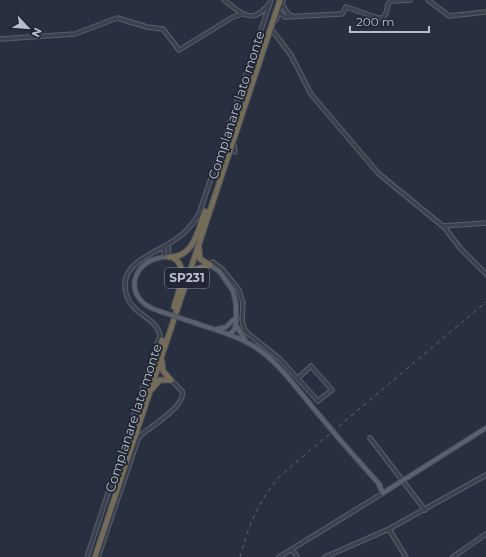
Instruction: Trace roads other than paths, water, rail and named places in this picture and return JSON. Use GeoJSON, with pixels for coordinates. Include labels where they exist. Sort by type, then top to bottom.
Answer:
{"type":"FeatureCollection","features":[{"type":"Feature","properties":{"kind":"highway","name":"SP231"},"geometry":{"type":"LineString","coordinates":[[91,557],[175,308],[276,0]]}},
{"type":"Feature","properties":{"kind":"highway","name":"SP231"},"geometry":{"type":"LineString","coordinates":[[168,257],[182,255],[189,250],[207,211],[282,1]]}},
{"type":"Feature","properties":{"kind":"highway","name":"SP231"},"geometry":{"type":"LineString","coordinates":[[207,211],[198,252],[202,261],[210,265]]}},
{"type":"Feature","properties":{"kind":"highway","name":"SP231"},"geometry":{"type":"LineString","coordinates":[[94,557],[167,337],[175,308],[183,269],[180,262],[168,257]]}},
{"type":"Feature","properties":{"kind":"highway","name":"SP231"},"geometry":{"type":"LineString","coordinates":[[175,308],[191,273],[198,267],[210,265]]}},
{"type":"Feature","properties":{"kind":"highway"},"geometry":{"type":"LineString","coordinates":[[167,337],[161,365],[163,372],[171,380]]}},
{"type":"Feature","properties":{"kind":"highway"},"geometry":{"type":"LineString","coordinates":[[140,420],[155,384],[163,380],[171,380]]}},
{"type":"Feature","properties":{"kind":"main road"},"geometry":{"type":"LineString","coordinates":[[168,257],[154,258],[144,265],[138,272],[134,284],[136,294],[140,302],[148,307],[246,342],[267,356],[385,492],[486,428]]}},
{"type":"Feature","properties":{"kind":"main road"},"geometry":{"type":"LineString","coordinates":[[210,265],[220,272],[232,290],[236,301],[235,319],[229,335]]}},
{"type":"Feature","properties":{"kind":"main road"},"geometry":{"type":"LineString","coordinates":[[215,330],[226,327],[235,319]]}},
{"type":"Feature","properties":{"kind":"main road"},"geometry":{"type":"LineString","coordinates":[[235,319],[239,333],[246,342]]}},
{"type":"Feature","properties":{"kind":"street"},"geometry":{"type":"LineString","coordinates":[[224,0],[242,14],[250,17],[259,14],[271,0]]}},
{"type":"Feature","properties":{"kind":"street","name":"Complanare lato monte"},"geometry":{"type":"LineString","coordinates":[[87,557],[160,335],[154,323],[134,308],[128,300],[126,281],[134,264],[141,258],[164,247],[188,229],[203,205],[271,0]]}},
{"type":"Feature","properties":{"kind":"street"},"geometry":{"type":"LineString","coordinates":[[279,12],[292,16],[342,14],[346,7],[378,18],[383,17],[386,13],[388,4],[391,1],[410,0]]}},
{"type":"Feature","properties":{"kind":"street"},"geometry":{"type":"LineString","coordinates":[[428,0],[450,16],[486,12]]}},
{"type":"Feature","properties":{"kind":"street"},"geometry":{"type":"LineString","coordinates":[[282,1],[286,15]]}},
{"type":"Feature","properties":{"kind":"street"},"geometry":{"type":"LineString","coordinates":[[235,152],[234,146],[282,1]]}},
{"type":"Feature","properties":{"kind":"street"},"geometry":{"type":"LineString","coordinates":[[0,39],[75,34],[117,18],[146,27],[163,29],[179,50],[233,17],[242,14]]}},
{"type":"Feature","properties":{"kind":"street"},"geometry":{"type":"LineString","coordinates":[[276,20],[286,15]]}},
{"type":"Feature","properties":{"kind":"street"},"geometry":{"type":"LineString","coordinates":[[272,30],[278,40],[291,55],[311,94],[378,173],[443,226],[460,248],[486,274]]}},
{"type":"Feature","properties":{"kind":"street"},"geometry":{"type":"LineString","coordinates":[[270,38],[278,40]]}},
{"type":"Feature","properties":{"kind":"street"},"geometry":{"type":"LineString","coordinates":[[443,226],[486,223]]}},
{"type":"Feature","properties":{"kind":"street"},"geometry":{"type":"LineString","coordinates":[[168,244],[168,257]]}},
{"type":"Feature","properties":{"kind":"street"},"geometry":{"type":"LineString","coordinates":[[164,247],[168,257]]}},
{"type":"Feature","properties":{"kind":"street"},"geometry":{"type":"LineString","coordinates":[[210,265],[213,262],[220,267],[239,290],[243,303],[243,326],[248,334],[276,355],[318,401],[332,390],[311,366],[299,377]]}},
{"type":"Feature","properties":{"kind":"street"},"geometry":{"type":"LineString","coordinates":[[98,557],[138,439],[142,434],[176,407],[182,399],[182,391],[171,380]]}},
{"type":"Feature","properties":{"kind":"street"},"geometry":{"type":"LineString","coordinates":[[370,438],[425,510]]}},
{"type":"Feature","properties":{"kind":"street"},"geometry":{"type":"LineString","coordinates":[[325,557],[389,529],[486,475]]}},
{"type":"Feature","properties":{"kind":"street"},"geometry":{"type":"LineString","coordinates":[[279,557],[385,492]]}},
{"type":"Feature","properties":{"kind":"street"},"geometry":{"type":"LineString","coordinates":[[389,529],[406,557]]}},
{"type":"Feature","properties":{"kind":"street"},"geometry":{"type":"LineString","coordinates":[[453,557],[486,534]]}},
{"type":"Feature","properties":{"kind":"street"},"geometry":{"type":"LineString","coordinates":[[292,549],[297,557]]}},
{"type":"Feature","properties":{"kind":"railway"},"geometry":{"type":"LineString","coordinates":[[240,557],[255,514],[266,494],[281,475],[486,302]]}}]}
